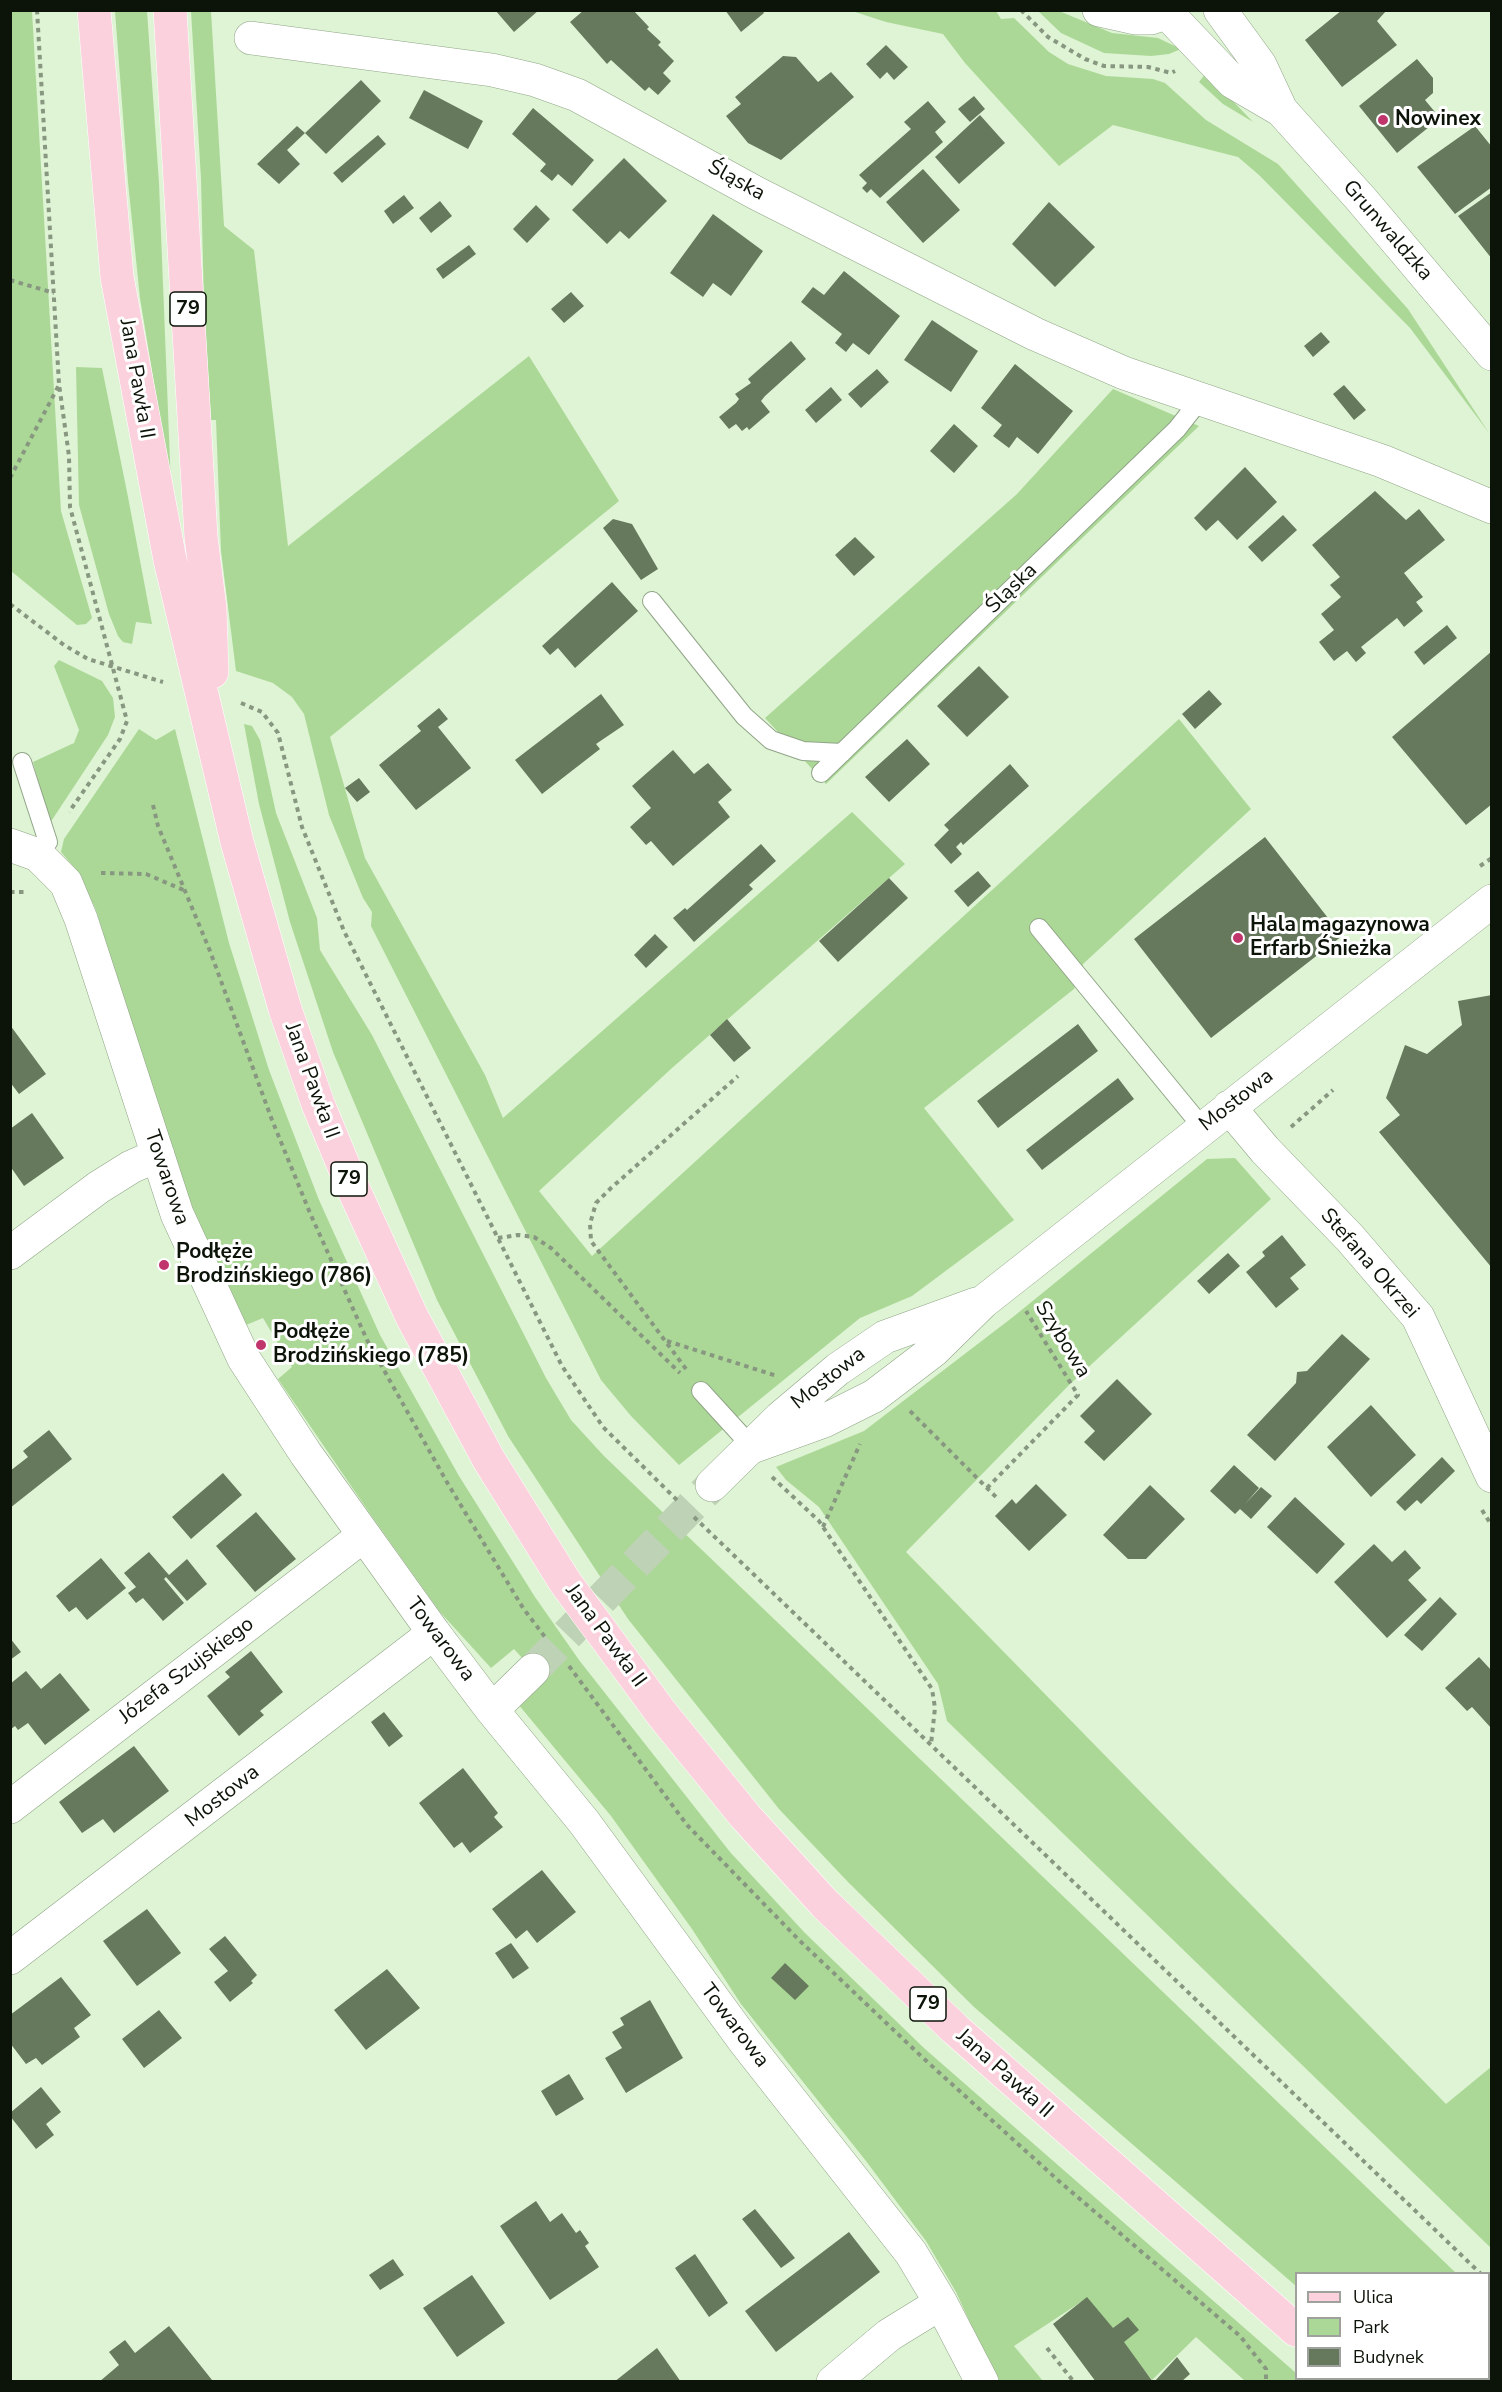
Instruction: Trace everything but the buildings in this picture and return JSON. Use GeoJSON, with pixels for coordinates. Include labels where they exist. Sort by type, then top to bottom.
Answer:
{"type":"FeatureCollection","features":[{"type":"Feature","properties":{"kind":"main road","name":"Jana Pawła II"},"geometry":{"type":"LineString","coordinates":[[94,10],[117,277],[168,550],[240,853],[278,986],[318,1104],[352,1186],[417,1327],[489,1460],[565,1582],[620,1660],[697,1759],[832,1911],[1012,2082],[1295,2329]]}},
{"type":"Feature","properties":{"kind":"main road","name":"Jana Pawła II"},"geometry":{"type":"LineString","coordinates":[[170,10],[201,537],[210,608],[214,743]]}},
{"type":"Feature","properties":{"kind":"street"},"geometry":{"type":"LineString","coordinates":[[1099,10],[1135,18],[1170,12]]}},
{"type":"Feature","properties":{"kind":"street","name":"Grunwaldzka"},"geometry":{"type":"LineString","coordinates":[[1221,10],[1260,65],[1281,110],[1360,198],[1491,354]]}},
{"type":"Feature","properties":{"kind":"street","name":"Grunwaldzka"},"geometry":{"type":"LineString","coordinates":[[1170,12],[1233,81],[1281,110]]}},
{"type":"Feature","properties":{"kind":"street","name":"Śląska"},"geometry":{"type":"LineString","coordinates":[[251,38],[492,70],[535,80],[577,95],[756,193],[1035,334],[1124,373],[1199,401],[1382,461],[1489,506]]}},
{"type":"Feature","properties":{"kind":"street","name":"Towarowa"},"geometry":{"type":"LineString","coordinates":[[32,847],[66,883],[81,919],[177,1214],[244,1359],[363,1536],[434,1633],[492,1710],[584,1822],[745,2042],[911,2253],[941,2302],[982,2382]]}},
{"type":"Feature","properties":{"kind":"street","name":"Mostowa"},"geometry":{"type":"LineString","coordinates":[[752,1447],[824,1420],[874,1396],[933,1351],[995,1292],[1491,901]]}},
{"type":"Feature","properties":{"kind":"street","name":"Stefana Okrzei"},"geometry":{"type":"LineString","coordinates":[[1229,1107],[1265,1150],[1350,1238],[1418,1317],[1491,1476]]}},
{"type":"Feature","properties":{"kind":"street"},"geometry":{"type":"LineString","coordinates":[[10,1253],[99,1187],[131,1167],[158,1155]]}},
{"type":"Feature","properties":{"kind":"street","name":"Mostowa"},"geometry":{"type":"LineString","coordinates":[[712,1485],[780,1418],[830,1376],[885,1337],[995,1292]]}},
{"type":"Feature","properties":{"kind":"street","name":"Józefa Szujskiego"},"geometry":{"type":"LineString","coordinates":[[10,1807],[363,1536]]}},
{"type":"Feature","properties":{"kind":"street","name":"Mostowa"},"geometry":{"type":"LineString","coordinates":[[10,1959],[434,1633]]}},
{"type":"Feature","properties":{"kind":"street"},"geometry":{"type":"LineString","coordinates":[[492,1710],[533,1670]]}},
{"type":"Feature","properties":{"kind":"street"},"geometry":{"type":"LineString","coordinates":[[833,2382],[889,2336],[941,2302]]}},
{"type":"Feature","properties":{"kind":"lane","name":"Śląska"},"geometry":{"type":"LineString","coordinates":[[821,773],[1178,429],[1199,401]]}},
{"type":"Feature","properties":{"kind":"lane"},"geometry":{"type":"LineString","coordinates":[[652,601],[744,716],[771,740],[803,751],[842,753]]}},
{"type":"Feature","properties":{"kind":"lane"},"geometry":{"type":"LineString","coordinates":[[22,762],[32,847]]}},
{"type":"Feature","properties":{"kind":"lane"},"geometry":{"type":"LineString","coordinates":[[1039,928],[1203,1128]]}},
{"type":"Feature","properties":{"kind":"lane"},"geometry":{"type":"LineString","coordinates":[[701,1391],[752,1447]]}},
{"type":"Feature","properties":{"kind":"path"},"geometry":{"type":"LineString","coordinates":[[32,847],[126,728],[125,712],[70,507],[69,456],[59,384],[37,10]]}},
{"type":"Feature","properties":{"kind":"path"},"geometry":{"type":"LineString","coordinates":[[10,280],[54,293]]}},
{"type":"Feature","properties":{"kind":"path"},"geometry":{"type":"LineString","coordinates":[[10,478],[59,384]]}},
{"type":"Feature","properties":{"kind":"path"},"geometry":{"type":"LineString","coordinates":[[10,604],[64,645],[88,658],[168,684]]}},
{"type":"Feature","properties":{"kind":"path"},"geometry":{"type":"LineString","coordinates":[[241,703],[262,712],[278,733],[302,827],[344,931],[562,1366],[587,1407],[618,1444],[661,1485]]}},
{"type":"Feature","properties":{"kind":"path"},"geometry":{"type":"LineString","coordinates":[[153,805],[158,826],[186,891],[310,1213],[367,1340],[448,1484],[523,1608]]}},
{"type":"Feature","properties":{"kind":"path"},"geometry":{"type":"LineString","coordinates":[[66,883],[97,872],[146,874],[186,891]]}},
{"type":"Feature","properties":{"kind":"path"},"geometry":{"type":"LineString","coordinates":[[701,1391],[591,1241],[590,1224],[596,1203],[738,1076]]}},
{"type":"Feature","properties":{"kind":"path"},"geometry":{"type":"LineString","coordinates":[[1283,1133],[1333,1090]]}},
{"type":"Feature","properties":{"kind":"path"},"geometry":{"type":"LineString","coordinates":[[498,1238],[518,1235],[534,1237],[551,1248],[669,1364],[701,1391]]}},
{"type":"Feature","properties":{"kind":"path","name":"Szybowa"},"geometry":{"type":"LineString","coordinates":[[987,1488],[1078,1395],[995,1292]]}},
{"type":"Feature","properties":{"kind":"path"},"geometry":{"type":"LineString","coordinates":[[666,1341],[778,1377]]}},
{"type":"Feature","properties":{"kind":"path"},"geometry":{"type":"LineString","coordinates":[[886,1387],[997,1498]]}},
{"type":"Feature","properties":{"kind":"path"},"geometry":{"type":"LineString","coordinates":[[823,1527],[862,1441]]}},
{"type":"Feature","properties":{"kind":"path"},"geometry":{"type":"LineString","coordinates":[[752,1447],[775,1482],[805,1506],[823,1527],[932,1689],[935,1708],[931,1744]]}},
{"type":"Feature","properties":{"kind":"path"},"geometry":{"type":"LineString","coordinates":[[698,1520],[1479,2272]]}},
{"type":"Feature","properties":{"kind":"path"},"geometry":{"type":"LineString","coordinates":[[1047,2348],[1074,2382]]}},
{"type":"Feature","properties":{"kind":"green space"},"geometry":{"type":"Polygon","coordinates":[[[10,11],[32,11],[61,511],[92,618],[86,624],[77,625],[11,571],[10,11]]]}},
{"type":"Feature","properties":{"kind":"green space"},"geometry":{"type":"Polygon","coordinates":[[[115,11],[147,11],[159,183],[171,487],[140,298],[128,182],[115,11]]]}},
{"type":"Feature","properties":{"kind":"green space"},"geometry":{"type":"Polygon","coordinates":[[[191,11],[211,11],[224,226],[254,250],[288,546],[529,356],[619,501],[330,737],[365,858],[485,1075],[503,1118],[852,812],[905,864],[672,1068],[539,1191],[592,1256],[1179,719],[1251,809],[1083,964],[1074,989],[924,1108],[1014,1220],[912,1296],[860,1318],[679,1465],[631,1416],[601,1380],[371,926],[372,912],[363,898],[329,815],[304,714],[292,697],[273,683],[236,671],[221,551],[216,420],[211,420],[191,11]]]}},
{"type":"Feature","properties":{"kind":"green space"},"geometry":{"type":"Polygon","coordinates":[[[852,11],[996,11],[1001,19],[1014,18],[1049,52],[1068,64],[1106,76],[1153,79],[1165,83],[1206,120],[1278,164],[1408,309],[1489,433],[1410,328],[1259,175],[1238,157],[1113,125],[1059,166],[965,63],[943,34],[886,22],[852,11]]]}},
{"type":"Feature","properties":{"kind":"green space"},"geometry":{"type":"Polygon","coordinates":[[[1038,11],[1059,11],[1112,33],[1158,38],[1181,49],[1169,54],[1151,56],[1104,53],[1061,33],[1038,11]]]}},
{"type":"Feature","properties":{"kind":"green space"},"geometry":{"type":"Polygon","coordinates":[[[1206,73],[1253,122],[1223,104],[1199,82],[1206,73]]]}},
{"type":"Feature","properties":{"kind":"green space"},"geometry":{"type":"Polygon","coordinates":[[[76,367],[102,368],[152,624],[136,622],[132,644],[123,642],[118,636],[109,614],[79,505],[76,367]]]}},
{"type":"Feature","properties":{"kind":"green space"},"geometry":{"type":"Polygon","coordinates":[[[1113,389],[1199,426],[826,784],[765,718],[1017,494],[1113,389]]]}},
{"type":"Feature","properties":{"kind":"green space"},"geometry":{"type":"Polygon","coordinates":[[[59,660],[102,681],[113,698],[115,717],[108,735],[50,823],[33,762],[74,743],[79,730],[54,666],[59,660]]]}},
{"type":"Feature","properties":{"kind":"green space"},"geometry":{"type":"Polygon","coordinates":[[[244,724],[252,726],[260,740],[276,813],[317,918],[320,950],[372,1035],[546,1378],[571,1420],[604,1456],[1455,2272],[1295,2272],[1295,2285],[974,2007],[848,1882],[779,1809],[628,1619],[508,1436],[437,1300],[333,1052],[290,922],[259,804],[244,724]]]}},
{"type":"Feature","properties":{"kind":"green space"},"geometry":{"type":"Polygon","coordinates":[[[139,729],[156,740],[175,729],[229,943],[269,1070],[319,1200],[380,1335],[459,1476],[535,1597],[579,1660],[730,1852],[805,1933],[925,2049],[1295,2372],[1295,2380],[1306,2381],[1245,2381],[1196,2337],[1152,2380],[1087,2298],[1014,2346],[1043,2381],[997,2381],[956,2292],[926,2241],[866,2161],[741,2004],[692,1929],[611,1816],[518,1704],[542,1680],[514,1649],[491,1668],[440,1612],[278,1379],[292,1367],[263,1318],[246,1325],[200,1226],[168,1146],[96,910],[78,872],[61,852],[64,839],[139,729]]]}},
{"type":"Feature","properties":{"kind":"green space"},"geometry":{"type":"Polygon","coordinates":[[[1235,1158],[1271,1199],[1069,1385],[906,1552],[1446,2104],[1491,2067],[1491,2248],[947,1721],[938,1684],[819,1507],[786,1480],[776,1467],[864,1431],[1013,1317],[1207,1159],[1235,1158]]]}},
{"type":"Feature","properties":{"kind":"green space"},"geometry":{"type":"Polygon","coordinates":[[[1490,2306],[1492,2308],[1491,2381],[1419,2382],[1416,2380],[1490,2380],[1490,2306]]]}},
{"type":"Feature","properties":{"kind":"tunnel"},"geometry":{"type":"LineString","coordinates":[[533,1670],[712,1485]]}},
{"type":"Feature","properties":{"kind":"place","name":"Nowinex"},"geometry":{"type":"Point","coordinates":[1383,120]}},
{"type":"Feature","properties":{"kind":"place","name":"Hala magazynowa Erfarb Śnieżka"},"geometry":{"type":"Point","coordinates":[1238,938]}},
{"type":"Feature","properties":{"kind":"place","name":"Podłęże Brodzińskiego (786)"},"geometry":{"type":"Point","coordinates":[164,1265]}},
{"type":"Feature","properties":{"kind":"place","name":"Podłęże Brodzińskiego (785)"},"geometry":{"type":"Point","coordinates":[261,1345]}}]}
